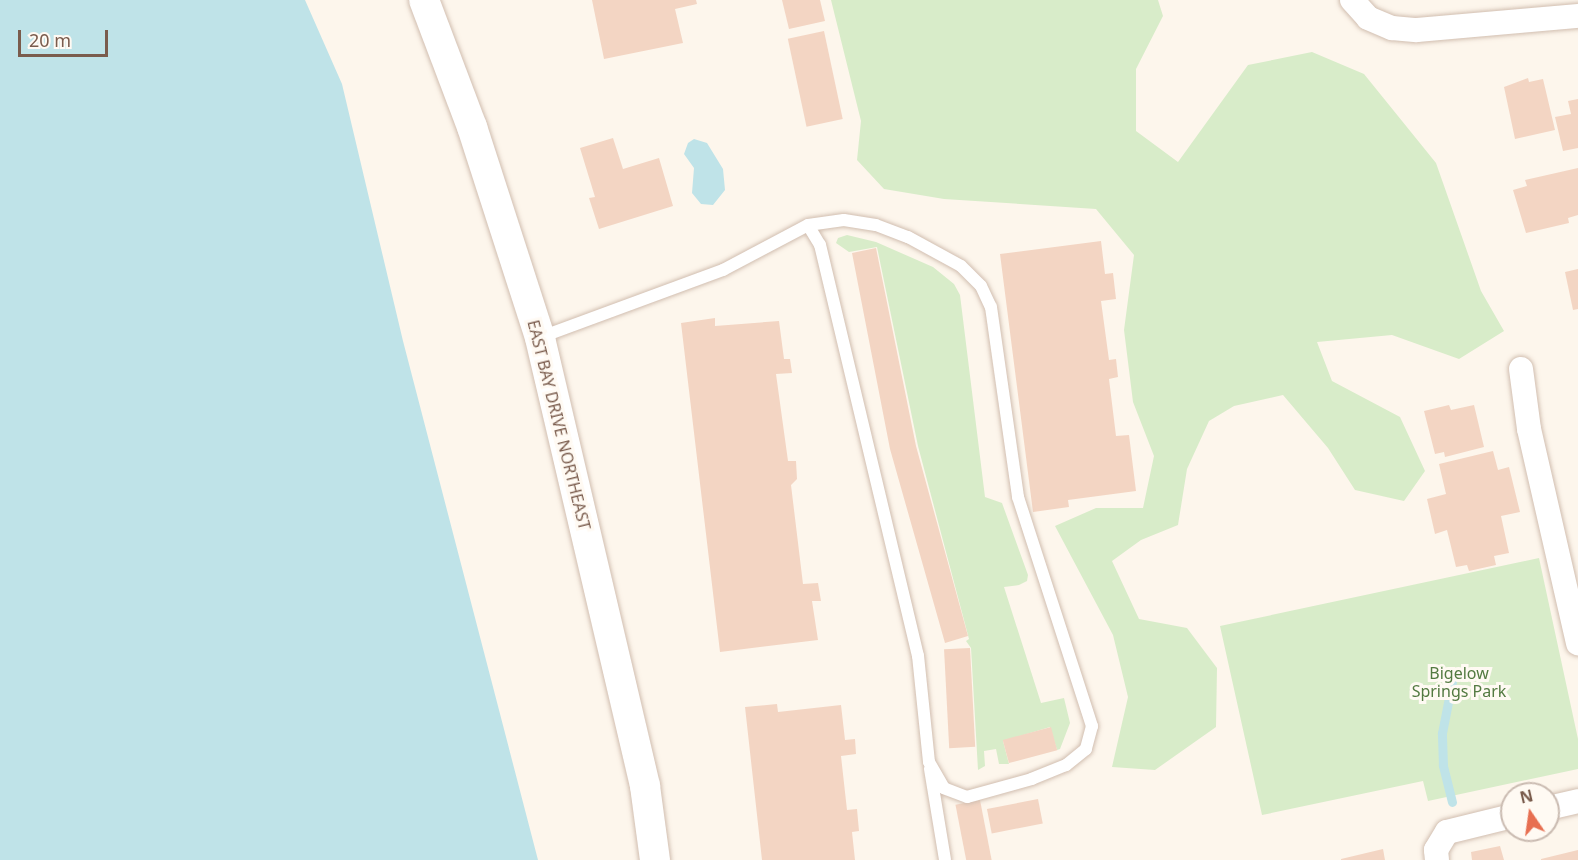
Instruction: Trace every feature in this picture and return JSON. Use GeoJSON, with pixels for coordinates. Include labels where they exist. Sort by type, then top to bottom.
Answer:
{"type":"FeatureCollection","features":[{"type":"Feature","properties":{"kind":"street","name":"EAST BAY DRIVE NORTHEAST"},"geometry":{"type":"LineString","coordinates":[[424,0],[472,127],[540,338],[645,786],[655,860]]}},
{"type":"Feature","properties":{"kind":"street"},"geometry":{"type":"LineString","coordinates":[[1352,0],[1368,18],[1392,28],[1417,30],[1578,16]]}},
{"type":"Feature","properties":{"kind":"street"},"geometry":{"type":"LineString","coordinates":[[1521,369],[1529,429],[1578,643]]}},
{"type":"Feature","properties":{"kind":"street"},"geometry":{"type":"LineString","coordinates":[[1560,805],[1578,801]]}},
{"type":"Feature","properties":{"kind":"street"},"geometry":{"type":"LineString","coordinates":[[1437,860],[1436,850],[1447,832],[1500,819]]}},
{"type":"Feature","properties":{"kind":"lane"},"geometry":{"type":"LineString","coordinates":[[540,338],[723,270],[808,225],[844,220],[876,225],[908,237],[961,266],[981,286],[991,307],[1018,497],[1092,726],[1086,749],[1066,765],[1001,789],[967,797],[944,788],[928,762]]}},
{"type":"Feature","properties":{"kind":"lane"},"geometry":{"type":"LineString","coordinates":[[808,225],[820,244],[918,656],[928,762],[945,860]]}},
{"type":"Feature","properties":{"kind":"green space"},"geometry":{"type":"Polygon","coordinates":[[[831,0],[1158,0],[1163,16],[1136,69],[1136,131],[1178,162],[1248,65],[1312,52],[1364,74],[1436,163],[1481,291],[1504,331],[1459,359],[1392,335],[1317,342],[1332,381],[1400,417],[1425,471],[1404,501],[1355,490],[1328,448],[1283,395],[1234,406],[1209,421],[1187,469],[1178,525],[1141,540],[1112,561],[1139,619],[1187,628],[1217,668],[1216,727],[1155,770],[1112,767],[1128,697],[1113,635],[1055,526],[1096,508],[1143,508],[1154,456],[1133,402],[1124,330],[1134,255],[1096,209],[944,199],[884,189],[857,160],[861,121],[831,0]]]}},
{"type":"Feature","properties":{"kind":"green space"},"geometry":{"type":"Polygon","coordinates":[[[847,235],[876,242],[933,267],[954,284],[960,295],[985,497],[1002,503],[1028,575],[1027,581],[1019,585],[1004,587],[1041,703],[1064,698],[1070,723],[1060,749],[1057,750],[1050,727],[1003,741],[1009,764],[999,764],[996,749],[984,751],[985,766],[978,770],[971,648],[966,641],[969,639],[918,446],[877,247],[849,252],[836,243],[838,238],[847,235]]]}},
{"type":"Feature","properties":{"kind":"green space","name":"Bigelow Springs Park"},"geometry":{"type":"Polygon","coordinates":[[[1539,558],[1578,739],[1578,769],[1517,782],[1500,782],[1500,786],[1428,801],[1423,781],[1262,815],[1220,626],[1539,558]]]}},
{"type":"Feature","properties":{"kind":"water"},"geometry":{"type":"Polygon","coordinates":[[[0,0],[305,0],[342,84],[403,341],[538,860],[0,860],[0,0]]]}},
{"type":"Feature","properties":{"kind":"water"},"geometry":{"type":"Polygon","coordinates":[[[694,139],[707,143],[723,169],[725,190],[713,205],[701,204],[692,193],[694,168],[684,154],[688,143],[694,139]]]}},
{"type":"Feature","properties":{"kind":"building"},"geometry":{"type":"Polygon","coordinates":[[[592,0],[696,0],[697,4],[675,9],[683,43],[604,59],[592,0]]]}},
{"type":"Feature","properties":{"kind":"building"},"geometry":{"type":"Polygon","coordinates":[[[782,0],[820,0],[825,21],[789,29],[782,0]]]}},
{"type":"Feature","properties":{"kind":"building"},"geometry":{"type":"Polygon","coordinates":[[[824,31],[843,119],[807,127],[788,39],[824,31]]]}},
{"type":"Feature","properties":{"kind":"building"},"geometry":{"type":"Polygon","coordinates":[[[1528,78],[1529,82],[1543,79],[1555,130],[1515,139],[1504,87],[1528,78]]]}},
{"type":"Feature","properties":{"kind":"building"},"geometry":{"type":"Polygon","coordinates":[[[1578,99],[1578,148],[1563,151],[1555,117],[1571,114],[1568,101],[1578,99]]]}},
{"type":"Feature","properties":{"kind":"building"},"geometry":{"type":"Polygon","coordinates":[[[613,138],[623,169],[659,158],[673,206],[599,229],[589,198],[595,197],[580,148],[613,138]]]}},
{"type":"Feature","properties":{"kind":"building"},"geometry":{"type":"Polygon","coordinates":[[[1578,168],[1578,215],[1568,218],[1569,223],[1526,233],[1513,190],[1527,186],[1525,180],[1578,168]]]}},
{"type":"Feature","properties":{"kind":"building"},"geometry":{"type":"Polygon","coordinates":[[[1101,241],[1105,274],[1113,273],[1116,299],[1101,301],[1109,360],[1116,359],[1118,377],[1109,379],[1116,436],[1129,435],[1136,491],[1068,500],[1069,507],[1033,512],[1000,254],[1101,241]]]}},
{"type":"Feature","properties":{"kind":"building"},"geometry":{"type":"Polygon","coordinates":[[[876,248],[916,446],[968,636],[945,643],[890,449],[852,253],[876,248]]]}},
{"type":"Feature","properties":{"kind":"building"},"geometry":{"type":"Polygon","coordinates":[[[1578,269],[1578,309],[1573,310],[1565,272],[1578,269]]]}},
{"type":"Feature","properties":{"kind":"building"},"geometry":{"type":"Polygon","coordinates":[[[715,318],[715,326],[779,321],[784,359],[790,359],[792,373],[776,374],[788,461],[796,461],[797,479],[791,485],[803,584],[818,583],[821,601],[812,601],[818,640],[720,652],[681,323],[715,318]]]}},
{"type":"Feature","properties":{"kind":"building"},"geometry":{"type":"Polygon","coordinates":[[[1449,405],[1451,410],[1474,405],[1484,447],[1445,457],[1444,452],[1435,454],[1424,411],[1449,405]]]}},
{"type":"Feature","properties":{"kind":"building"},"geometry":{"type":"Polygon","coordinates":[[[1493,451],[1498,470],[1509,467],[1520,512],[1501,516],[1509,553],[1494,556],[1496,565],[1469,571],[1467,565],[1456,567],[1447,530],[1435,534],[1427,499],[1446,494],[1439,464],[1493,451]]]}},
{"type":"Feature","properties":{"kind":"building"},"geometry":{"type":"Polygon","coordinates":[[[970,648],[975,747],[949,748],[944,649],[970,648]]]}},
{"type":"Feature","properties":{"kind":"building"},"geometry":{"type":"Polygon","coordinates":[[[777,704],[778,712],[841,705],[845,740],[855,739],[856,754],[841,756],[847,810],[857,809],[859,831],[852,832],[855,860],[762,860],[745,707],[777,704]]]}},
{"type":"Feature","properties":{"kind":"building"},"geometry":{"type":"Polygon","coordinates":[[[1051,727],[1057,750],[1009,763],[1003,740],[1051,727]]]}},
{"type":"Feature","properties":{"kind":"building"},"geometry":{"type":"Polygon","coordinates":[[[1038,799],[1043,824],[992,833],[987,809],[1038,799]]]}},
{"type":"Feature","properties":{"kind":"building"},"geometry":{"type":"Polygon","coordinates":[[[980,800],[992,860],[966,860],[955,805],[980,800]]]}},
{"type":"Feature","properties":{"kind":"building"},"geometry":{"type":"Polygon","coordinates":[[[1500,846],[1504,860],[1472,860],[1471,852],[1500,846]]]}},
{"type":"Feature","properties":{"kind":"building"},"geometry":{"type":"Polygon","coordinates":[[[1383,849],[1385,860],[1341,860],[1341,859],[1383,849]]]}},
{"type":"Feature","properties":{"kind":"building"},"geometry":{"type":"Polygon","coordinates":[[[1578,850],[1578,860],[1541,860],[1541,859],[1578,850]]]}},
{"type":"Feature","properties":{"kind":"waterway"},"geometry":{"type":"LineString","coordinates":[[1452,682],[1442,733],[1443,765],[1452,802]]}}]}
